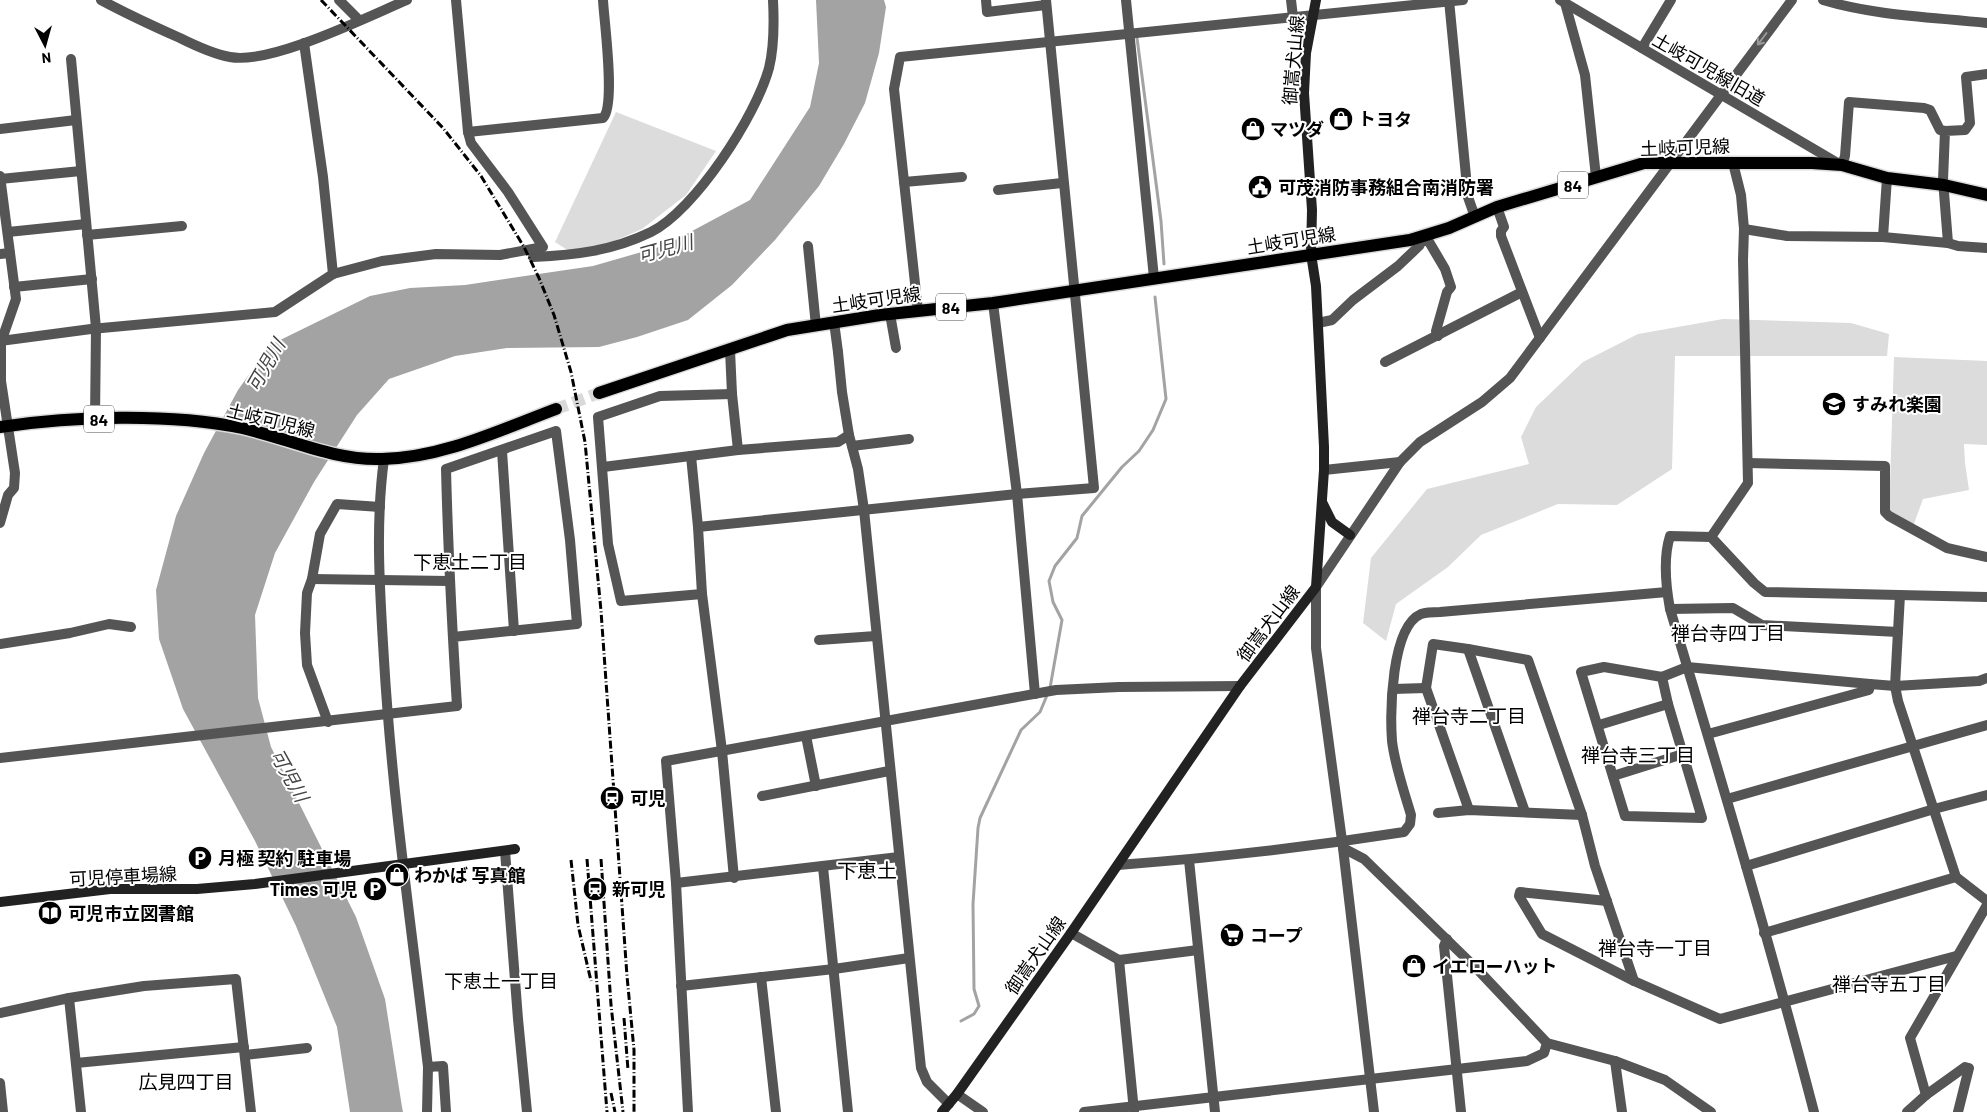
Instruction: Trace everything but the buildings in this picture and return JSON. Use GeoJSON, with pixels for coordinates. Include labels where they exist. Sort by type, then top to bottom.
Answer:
{"type":"FeatureCollection","features":[{"type":"Feature","properties":{"kind":"main road","name":"御嵩犬山線"},"geometry":{"type":"LineString","coordinates":[[945,1108],[957,1094],[1118,866],[1240,686],[1316,587],[1324,470],[1316,286],[1311,254],[1312,210],[1304,93],[1306,53],[1316,0]]}},
{"type":"Feature","properties":{"kind":"main road","name":"土岐可児線"},"geometry":{"type":"LineString","coordinates":[[599,393],[787,330],[890,314],[993,303],[1410,240],[1449,228],[1498,207],[1644,163],[1732,162],[1842,165],[1888,178],[1944,185],[1987,195]]}},
{"type":"Feature","properties":{"kind":"main road","name":"土岐可児線"},"geometry":{"type":"LineString","coordinates":[[4,427],[96,419],[170,419],[208,422],[242,428],[347,457],[384,460],[438,452],[556,410]]}},
{"type":"Feature","properties":{"kind":"main road"},"geometry":{"type":"LineString","coordinates":[[1322,502],[1332,522],[1350,535]]}},
{"type":"Feature","properties":{"kind":"main road","name":"可児停車場線"},"geometry":{"type":"LineString","coordinates":[[0,902],[110,889],[197,889],[255,884],[510,850]]}},
{"type":"Feature","properties":{"kind":"street"},"geometry":{"type":"LineString","coordinates":[[101,0],[134,18],[207,50],[232,58],[260,56],[304,43],[407,0]]}},
{"type":"Feature","properties":{"kind":"street"},"geometry":{"type":"LineString","coordinates":[[339,0],[359,20]]}},
{"type":"Feature","properties":{"kind":"street"},"geometry":{"type":"LineString","coordinates":[[1,341],[96,328],[275,312],[333,274],[382,261],[436,254],[500,255],[543,248],[508,192],[471,143],[468,132],[456,0]]}},
{"type":"Feature","properties":{"kind":"street"},"geometry":{"type":"LineString","coordinates":[[468,132],[602,118],[606,114],[609,94],[603,0]]}},
{"type":"Feature","properties":{"kind":"street"},"geometry":{"type":"LineString","coordinates":[[533,257],[606,250],[651,232],[672,219],[718,165],[746,122],[769,68],[774,19],[773,0]]}},
{"type":"Feature","properties":{"kind":"street"},"geometry":{"type":"LineString","coordinates":[[698,527],[1017,494],[1094,488],[1075,291],[1062,183],[1046,2],[987,12],[986,0]]}},
{"type":"Feature","properties":{"kind":"street"},"geometry":{"type":"LineString","coordinates":[[1126,0],[1154,278]]}},
{"type":"Feature","properties":{"kind":"street"},"geometry":{"type":"LineString","coordinates":[[1291,0],[1292,17]]}},
{"type":"Feature","properties":{"kind":"street"},"geometry":{"type":"LineString","coordinates":[[918,311],[894,90],[900,57],[1464,0]]}},
{"type":"Feature","properties":{"kind":"street"},"geometry":{"type":"LineString","coordinates":[[1642,48],[1671,0]]}},
{"type":"Feature","properties":{"kind":"street"},"geometry":{"type":"LineString","coordinates":[[1374,1112],[1316,648],[1316,587],[1400,462],[1420,442],[1482,402],[1510,378],[1792,0]]}},
{"type":"Feature","properties":{"kind":"street"},"geometry":{"type":"LineString","coordinates":[[1823,0],[1846,7],[1877,12],[1987,23]]}},
{"type":"Feature","properties":{"kind":"street"},"geometry":{"type":"LineString","coordinates":[[1449,1],[1468,197],[1475,217]]}},
{"type":"Feature","properties":{"kind":"street"},"geometry":{"type":"LineString","coordinates":[[1563,1],[1585,75],[1596,177]]}},
{"type":"Feature","properties":{"kind":"street","name":"土岐可児線旧道"},"geometry":{"type":"LineString","coordinates":[[1563,1],[1842,165]]}},
{"type":"Feature","properties":{"kind":"street"},"geometry":{"type":"LineString","coordinates":[[304,43],[323,177],[333,274]]}},
{"type":"Feature","properties":{"kind":"street"},"geometry":{"type":"LineString","coordinates":[[70,60],[96,328],[96,419]]}},
{"type":"Feature","properties":{"kind":"street"},"geometry":{"type":"LineString","coordinates":[[1842,165],[1845,156],[1849,102],[1924,108],[1930,110],[1940,130],[1965,130],[1970,122],[1966,77],[1987,74]]}},
{"type":"Feature","properties":{"kind":"street"},"geometry":{"type":"LineString","coordinates":[[0,128],[76,120]]}},
{"type":"Feature","properties":{"kind":"street"},"geometry":{"type":"LineString","coordinates":[[1945,131],[1944,185],[1948,243]]}},
{"type":"Feature","properties":{"kind":"street"},"geometry":{"type":"LineString","coordinates":[[1711,537],[1748,483],[1742,260],[1744,229],[1741,195],[1732,162]]}},
{"type":"Feature","properties":{"kind":"street"},"geometry":{"type":"LineString","coordinates":[[0,523],[4,494],[14,488],[15,473],[4,427],[1,341],[16,299],[5,254],[8,232],[0,177],[81,171]]}},
{"type":"Feature","properties":{"kind":"street"},"geometry":{"type":"LineString","coordinates":[[904,182],[962,177]]}},
{"type":"Feature","properties":{"kind":"street"},"geometry":{"type":"LineString","coordinates":[[1883,237],[1888,178]]}},
{"type":"Feature","properties":{"kind":"street"},"geometry":{"type":"LineString","coordinates":[[998,190],[1062,183]]}},
{"type":"Feature","properties":{"kind":"street"},"geometry":{"type":"LineString","coordinates":[[1498,207],[1504,227],[1501,231],[1501,236],[1540,338]]}},
{"type":"Feature","properties":{"kind":"street"},"geometry":{"type":"LineString","coordinates":[[8,232],[86,224]]}},
{"type":"Feature","properties":{"kind":"street"},"geometry":{"type":"LineString","coordinates":[[87,235],[182,226]]}},
{"type":"Feature","properties":{"kind":"street"},"geometry":{"type":"LineString","coordinates":[[1744,229],[1787,236],[1883,237],[1987,248]]}},
{"type":"Feature","properties":{"kind":"street"},"geometry":{"type":"LineString","coordinates":[[1425,235],[1445,269],[1451,287],[1447,292],[1436,331],[1438,336]]}},
{"type":"Feature","properties":{"kind":"street"},"geometry":{"type":"LineString","coordinates":[[1318,324],[1332,320],[1353,300],[1398,266],[1419,246],[1425,235]]}},
{"type":"Feature","properties":{"kind":"street"},"geometry":{"type":"LineString","coordinates":[[808,246],[816,326]]}},
{"type":"Feature","properties":{"kind":"street"},"geometry":{"type":"LineString","coordinates":[[14,287],[92,278]]}},
{"type":"Feature","properties":{"kind":"street"},"geometry":{"type":"LineString","coordinates":[[1386,362],[1522,292]]}},
{"type":"Feature","properties":{"kind":"street"},"geometry":{"type":"LineString","coordinates":[[993,303],[1017,494],[1035,694]]}},
{"type":"Feature","properties":{"kind":"street"},"geometry":{"type":"LineString","coordinates":[[890,314],[896,348]]}},
{"type":"Feature","properties":{"kind":"street"},"geometry":{"type":"LineString","coordinates":[[834,322],[842,392],[864,510],[920,1068],[945,1108]]}},
{"type":"Feature","properties":{"kind":"street"},"geometry":{"type":"LineString","coordinates":[[730,350],[732,394],[738,450]]}},
{"type":"Feature","properties":{"kind":"street"},"geometry":{"type":"LineString","coordinates":[[702,594],[621,601],[608,544],[598,417],[660,396],[732,394]]}},
{"type":"Feature","properties":{"kind":"street"},"geometry":{"type":"LineString","coordinates":[[0,758],[457,706],[452,637],[449,581],[446,469],[556,431],[570,540],[576,624],[452,637]]}},
{"type":"Feature","properties":{"kind":"street"},"geometry":{"type":"LineString","coordinates":[[603,467],[738,450],[838,442],[849,435]]}},
{"type":"Feature","properties":{"kind":"street"},"geometry":{"type":"LineString","coordinates":[[852,446],[909,439]]}},
{"type":"Feature","properties":{"kind":"street"},"geometry":{"type":"LineString","coordinates":[[502,451],[514,631]]}},
{"type":"Feature","properties":{"kind":"street"},"geometry":{"type":"LineString","coordinates":[[691,456],[702,594],[722,751],[734,878]]}},
{"type":"Feature","properties":{"kind":"street"},"geometry":{"type":"LineString","coordinates":[[384,460],[380,507],[379,580],[387,715],[428,1067],[427,1112]]}},
{"type":"Feature","properties":{"kind":"street"},"geometry":{"type":"LineString","coordinates":[[1324,470],[1400,462]]}},
{"type":"Feature","properties":{"kind":"street"},"geometry":{"type":"LineString","coordinates":[[1748,463],[1885,466],[1885,512],[1889,516],[1947,548],[1987,557]]}},
{"type":"Feature","properties":{"kind":"street"},"geometry":{"type":"LineString","coordinates":[[328,722],[307,665],[305,633],[307,593],[312,579],[320,534],[337,504],[380,507]]}},
{"type":"Feature","properties":{"kind":"street"},"geometry":{"type":"LineString","coordinates":[[1814,1112],[1785,1001],[1670,609],[1667,592],[1666,546],[1670,536],[1711,537],[1754,583],[1765,592],[1900,596],[1987,596]]}},
{"type":"Feature","properties":{"kind":"street"},"geometry":{"type":"LineString","coordinates":[[312,579],[449,581]]}},
{"type":"Feature","properties":{"kind":"street"},"geometry":{"type":"LineString","coordinates":[[1118,866],[1342,845],[1404,832],[1410,824],[1411,815],[1392,741],[1393,689],[1402,635],[1410,623],[1421,614],[1667,592]]}},
{"type":"Feature","properties":{"kind":"street"},"geometry":{"type":"LineString","coordinates":[[1900,596],[1894,686],[1912,747],[1956,877],[1987,901]]}},
{"type":"Feature","properties":{"kind":"street"},"geometry":{"type":"LineString","coordinates":[[1670,609],[1733,608],[1762,625],[1898,632]]}},
{"type":"Feature","properties":{"kind":"street"},"geometry":{"type":"LineString","coordinates":[[0,644],[70,633],[109,624],[131,627]]}},
{"type":"Feature","properties":{"kind":"street"},"geometry":{"type":"LineString","coordinates":[[819,640],[876,636]]}},
{"type":"Feature","properties":{"kind":"street"},"geometry":{"type":"LineString","coordinates":[[1469,810],[1426,688],[1433,644],[1528,660],[1582,815],[1595,866],[1634,981]]}},
{"type":"Feature","properties":{"kind":"street"},"geometry":{"type":"LineString","coordinates":[[1468,649],[1524,812]]}},
{"type":"Feature","properties":{"kind":"street"},"geometry":{"type":"LineString","coordinates":[[1662,677],[1668,704],[1702,818],[1625,816],[1599,725],[1581,672],[1604,667],[1662,677],[1688,667],[1894,686],[1979,681],[1987,678]]}},
{"type":"Feature","properties":{"kind":"street"},"geometry":{"type":"LineString","coordinates":[[1708,734],[1868,690],[1870,684]]}},
{"type":"Feature","properties":{"kind":"street"},"geometry":{"type":"LineString","coordinates":[[688,1112],[676,883],[666,762],[1056,690],[1119,687],[1240,686]]}},
{"type":"Feature","properties":{"kind":"street"},"geometry":{"type":"LineString","coordinates":[[1393,689],[1426,688]]}},
{"type":"Feature","properties":{"kind":"street"},"geometry":{"type":"LineString","coordinates":[[1599,725],[1668,704]]}},
{"type":"Feature","properties":{"kind":"street"},"geometry":{"type":"LineString","coordinates":[[1727,799],[1987,725]]}},
{"type":"Feature","properties":{"kind":"street"},"geometry":{"type":"LineString","coordinates":[[806,736],[816,786]]}},
{"type":"Feature","properties":{"kind":"street"},"geometry":{"type":"LineString","coordinates":[[1613,776],[1683,754]]}},
{"type":"Feature","properties":{"kind":"street"},"geometry":{"type":"LineString","coordinates":[[762,796],[890,771]]}},
{"type":"Feature","properties":{"kind":"street"},"geometry":{"type":"LineString","coordinates":[[1746,866],[1934,809],[1987,795]]}},
{"type":"Feature","properties":{"kind":"street"},"geometry":{"type":"LineString","coordinates":[[1438,813],[1469,810],[1582,815]]}},
{"type":"Feature","properties":{"kind":"street"},"geometry":{"type":"LineString","coordinates":[[1342,845],[1364,858],[1447,939],[1547,1043],[1615,1061],[1665,1080],[1711,1112]]}},
{"type":"Feature","properties":{"kind":"street"},"geometry":{"type":"LineString","coordinates":[[510,850],[518,1019],[527,1112]]}},
{"type":"Feature","properties":{"kind":"street"},"geometry":{"type":"LineString","coordinates":[[676,883],[734,878],[899,857]]}},
{"type":"Feature","properties":{"kind":"street"},"geometry":{"type":"LineString","coordinates":[[1188,860],[1215,1112]]}},
{"type":"Feature","properties":{"kind":"street"},"geometry":{"type":"LineString","coordinates":[[823,867],[848,1112]]}},
{"type":"Feature","properties":{"kind":"street"},"geometry":{"type":"LineString","coordinates":[[1764,933],[1956,877]]}},
{"type":"Feature","properties":{"kind":"street"},"geometry":{"type":"LineString","coordinates":[[1607,901],[1520,892],[1519,896],[1542,934],[1634,981],[1720,1019],[1956,956]]}},
{"type":"Feature","properties":{"kind":"street"},"geometry":{"type":"LineString","coordinates":[[1926,1095],[1910,1038],[1987,905]]}},
{"type":"Feature","properties":{"kind":"street"},"geometry":{"type":"LineString","coordinates":[[1071,933],[1119,960],[1198,950]]}},
{"type":"Feature","properties":{"kind":"street"},"geometry":{"type":"LineString","coordinates":[[1447,939],[1444,946],[1461,1112]]}},
{"type":"Feature","properties":{"kind":"street"},"geometry":{"type":"LineString","coordinates":[[681,986],[834,969],[909,958]]}},
{"type":"Feature","properties":{"kind":"street"},"geometry":{"type":"LineString","coordinates":[[1119,960],[1134,1109]]}},
{"type":"Feature","properties":{"kind":"street"},"geometry":{"type":"LineString","coordinates":[[761,977],[776,1112]]}},
{"type":"Feature","properties":{"kind":"street"},"geometry":{"type":"LineString","coordinates":[[0,1013],[69,998],[144,986],[236,980],[251,1112]]}},
{"type":"Feature","properties":{"kind":"street"},"geometry":{"type":"LineString","coordinates":[[69,998],[81,1112]]}},
{"type":"Feature","properties":{"kind":"street"},"geometry":{"type":"LineString","coordinates":[[1084,1112],[1134,1109],[1214,1097],[1527,1061],[1544,1053],[1547,1043]]}},
{"type":"Feature","properties":{"kind":"street"},"geometry":{"type":"LineString","coordinates":[[76,1063],[307,1048]]}},
{"type":"Feature","properties":{"kind":"street"},"geometry":{"type":"LineString","coordinates":[[1615,1061],[1622,1112]]}},
{"type":"Feature","properties":{"kind":"street"},"geometry":{"type":"LineString","coordinates":[[428,1067],[443,1066],[446,1112]]}},
{"type":"Feature","properties":{"kind":"street"},"geometry":{"type":"LineString","coordinates":[[1907,1112],[1926,1095],[1965,1067],[1969,1068],[1958,1112]]}},
{"type":"Feature","properties":{"kind":"street"},"geometry":{"type":"LineString","coordinates":[[0,1083],[3,1112]]}},
{"type":"Feature","properties":{"kind":"street"},"geometry":{"type":"LineString","coordinates":[[957,1094],[983,1112]]}},
{"type":"Feature","properties":{"kind":"shaded area"},"geometry":{"type":"Polygon","coordinates":[[[616,112],[716,151],[686,195],[642,229],[603,246],[569,251],[555,242],[616,112]]]}},
{"type":"Feature","properties":{"kind":"shaded area"},"geometry":{"type":"Polygon","coordinates":[[[1723,319],[1851,323],[1889,334],[1887,356],[1675,356],[1672,469],[1617,505],[1558,504],[1481,535],[1448,567],[1396,604],[1386,641],[1363,623],[1371,558],[1427,489],[1529,464],[1521,437],[1536,407],[1583,362],[1638,334],[1723,319]]]}},
{"type":"Feature","properties":{"kind":"shaded area"},"geometry":{"type":"Polygon","coordinates":[[[1894,357],[1987,361],[1987,445],[1964,444],[1969,490],[1923,499],[1912,529],[1889,516],[1894,357]]]}},
{"type":"Feature","properties":{"kind":"water","name":"可児川"},"geometry":{"type":"Polygon","coordinates":[[[816,0],[884,0],[886,7],[879,53],[865,103],[844,144],[819,186],[775,240],[732,285],[688,320],[637,337],[599,347],[507,348],[455,356],[389,379],[357,415],[314,482],[275,553],[255,615],[258,698],[271,747],[356,917],[385,999],[403,1112],[350,1112],[337,1027],[296,926],[255,841],[183,709],[159,639],[156,590],[176,516],[204,453],[238,390],[270,345],[370,296],[410,288],[465,285],[593,266],[666,245],[750,200],[810,107],[819,63],[816,0]]]}},
{"type":"Feature","properties":{"kind":"waterway"},"geometry":{"type":"LineString","coordinates":[[1137,38],[1161,221],[1164,264]]}},
{"type":"Feature","properties":{"kind":"waterway"},"geometry":{"type":"LineString","coordinates":[[1050,688],[1062,620],[1053,602],[1049,581],[1055,566],[1077,538],[1082,516],[1122,467],[1139,451],[1153,430],[1166,399],[1155,297]]}},
{"type":"Feature","properties":{"kind":"waterway"},"geometry":{"type":"LineString","coordinates":[[961,1021],[974,1014],[979,1006],[974,989],[973,904],[980,818],[1021,730],[1040,712],[1048,693]]}},
{"type":"Feature","properties":{"kind":"tunnel"},"geometry":{"type":"LineString","coordinates":[[556,409],[599,393]]}},
{"type":"Feature","properties":{"kind":"railway"},"geometry":{"type":"LineString","coordinates":[[321,0],[443,128],[481,176],[524,247],[539,278],[554,315],[571,372],[585,442],[601,611],[634,1050],[634,1112]]}},
{"type":"Feature","properties":{"kind":"railway"},"geometry":{"type":"LineString","coordinates":[[587,859],[607,1112]]}},
{"type":"Feature","properties":{"kind":"railway"},"geometry":{"type":"LineString","coordinates":[[601,859],[611,1005],[623,1112]]}},
{"type":"Feature","properties":{"kind":"railway"},"geometry":{"type":"LineString","coordinates":[[571,860],[578,925],[591,981]]}},
{"type":"Feature","properties":{"kind":"railway"},"geometry":{"type":"LineString","coordinates":[[624,1018],[628,1070]]}},
{"type":"Feature","properties":{"kind":"railway"},"geometry":{"type":"LineString","coordinates":[[611,1093],[615,1112]]}},
{"type":"Feature","properties":{"kind":"place","name":"トヨタ"},"geometry":{"type":"Point","coordinates":[1341,119]}},
{"type":"Feature","properties":{"kind":"place","name":"マツダ"},"geometry":{"type":"Point","coordinates":[1253,129]}},
{"type":"Feature","properties":{"kind":"place","name":"可茂消防事務組合南消防署"},"geometry":{"type":"Point","coordinates":[1260,187]}},
{"type":"Feature","properties":{"kind":"place","name":"すみれ楽園"},"geometry":{"type":"Point","coordinates":[1834,404]}},
{"type":"Feature","properties":{"kind":"place","name":"可児"},"geometry":{"type":"Point","coordinates":[612,798]}},
{"type":"Feature","properties":{"kind":"place","name":"月極 契約 駐車場"},"geometry":{"type":"Point","coordinates":[200,858]}},
{"type":"Feature","properties":{"kind":"place","name":"わかば 写真館"},"geometry":{"type":"Point","coordinates":[397,875]}},
{"type":"Feature","properties":{"kind":"place","name":"Times 可児"},"geometry":{"type":"Point","coordinates":[375,889]}},
{"type":"Feature","properties":{"kind":"place","name":"新可児"},"geometry":{"type":"Point","coordinates":[595,889]}},
{"type":"Feature","properties":{"kind":"place","name":"可児市立図書館"},"geometry":{"type":"Point","coordinates":[50,913]}},
{"type":"Feature","properties":{"kind":"place","name":"コープ"},"geometry":{"type":"Point","coordinates":[1232,935]}},
{"type":"Feature","properties":{"kind":"place","name":"イエローハット"},"geometry":{"type":"Point","coordinates":[1414,966]}},
{"type":"Feature","properties":{"kind":"district","name":"下恵土二丁目"},"geometry":{"type":"Point","coordinates":[470,561]}},
{"type":"Feature","properties":{"kind":"district","name":"禅台寺四丁目"},"geometry":{"type":"Point","coordinates":[1728,632]}},
{"type":"Feature","properties":{"kind":"district","name":"禅台寺二丁目"},"geometry":{"type":"Point","coordinates":[1469,715]}},
{"type":"Feature","properties":{"kind":"district","name":"禅台寺三丁目"},"geometry":{"type":"Point","coordinates":[1638,754]}},
{"type":"Feature","properties":{"kind":"district","name":"下恵土"},"geometry":{"type":"Point","coordinates":[867,870]}},
{"type":"Feature","properties":{"kind":"district","name":"禅台寺一丁目"},"geometry":{"type":"Point","coordinates":[1655,947]}},
{"type":"Feature","properties":{"kind":"district","name":"下恵土一丁目"},"geometry":{"type":"Point","coordinates":[501,980]}},
{"type":"Feature","properties":{"kind":"district","name":"禅台寺五丁目"},"geometry":{"type":"Point","coordinates":[1889,983]}},
{"type":"Feature","properties":{"kind":"district","name":"広見四丁目"},"geometry":{"type":"Point","coordinates":[186,1081]}}]}
